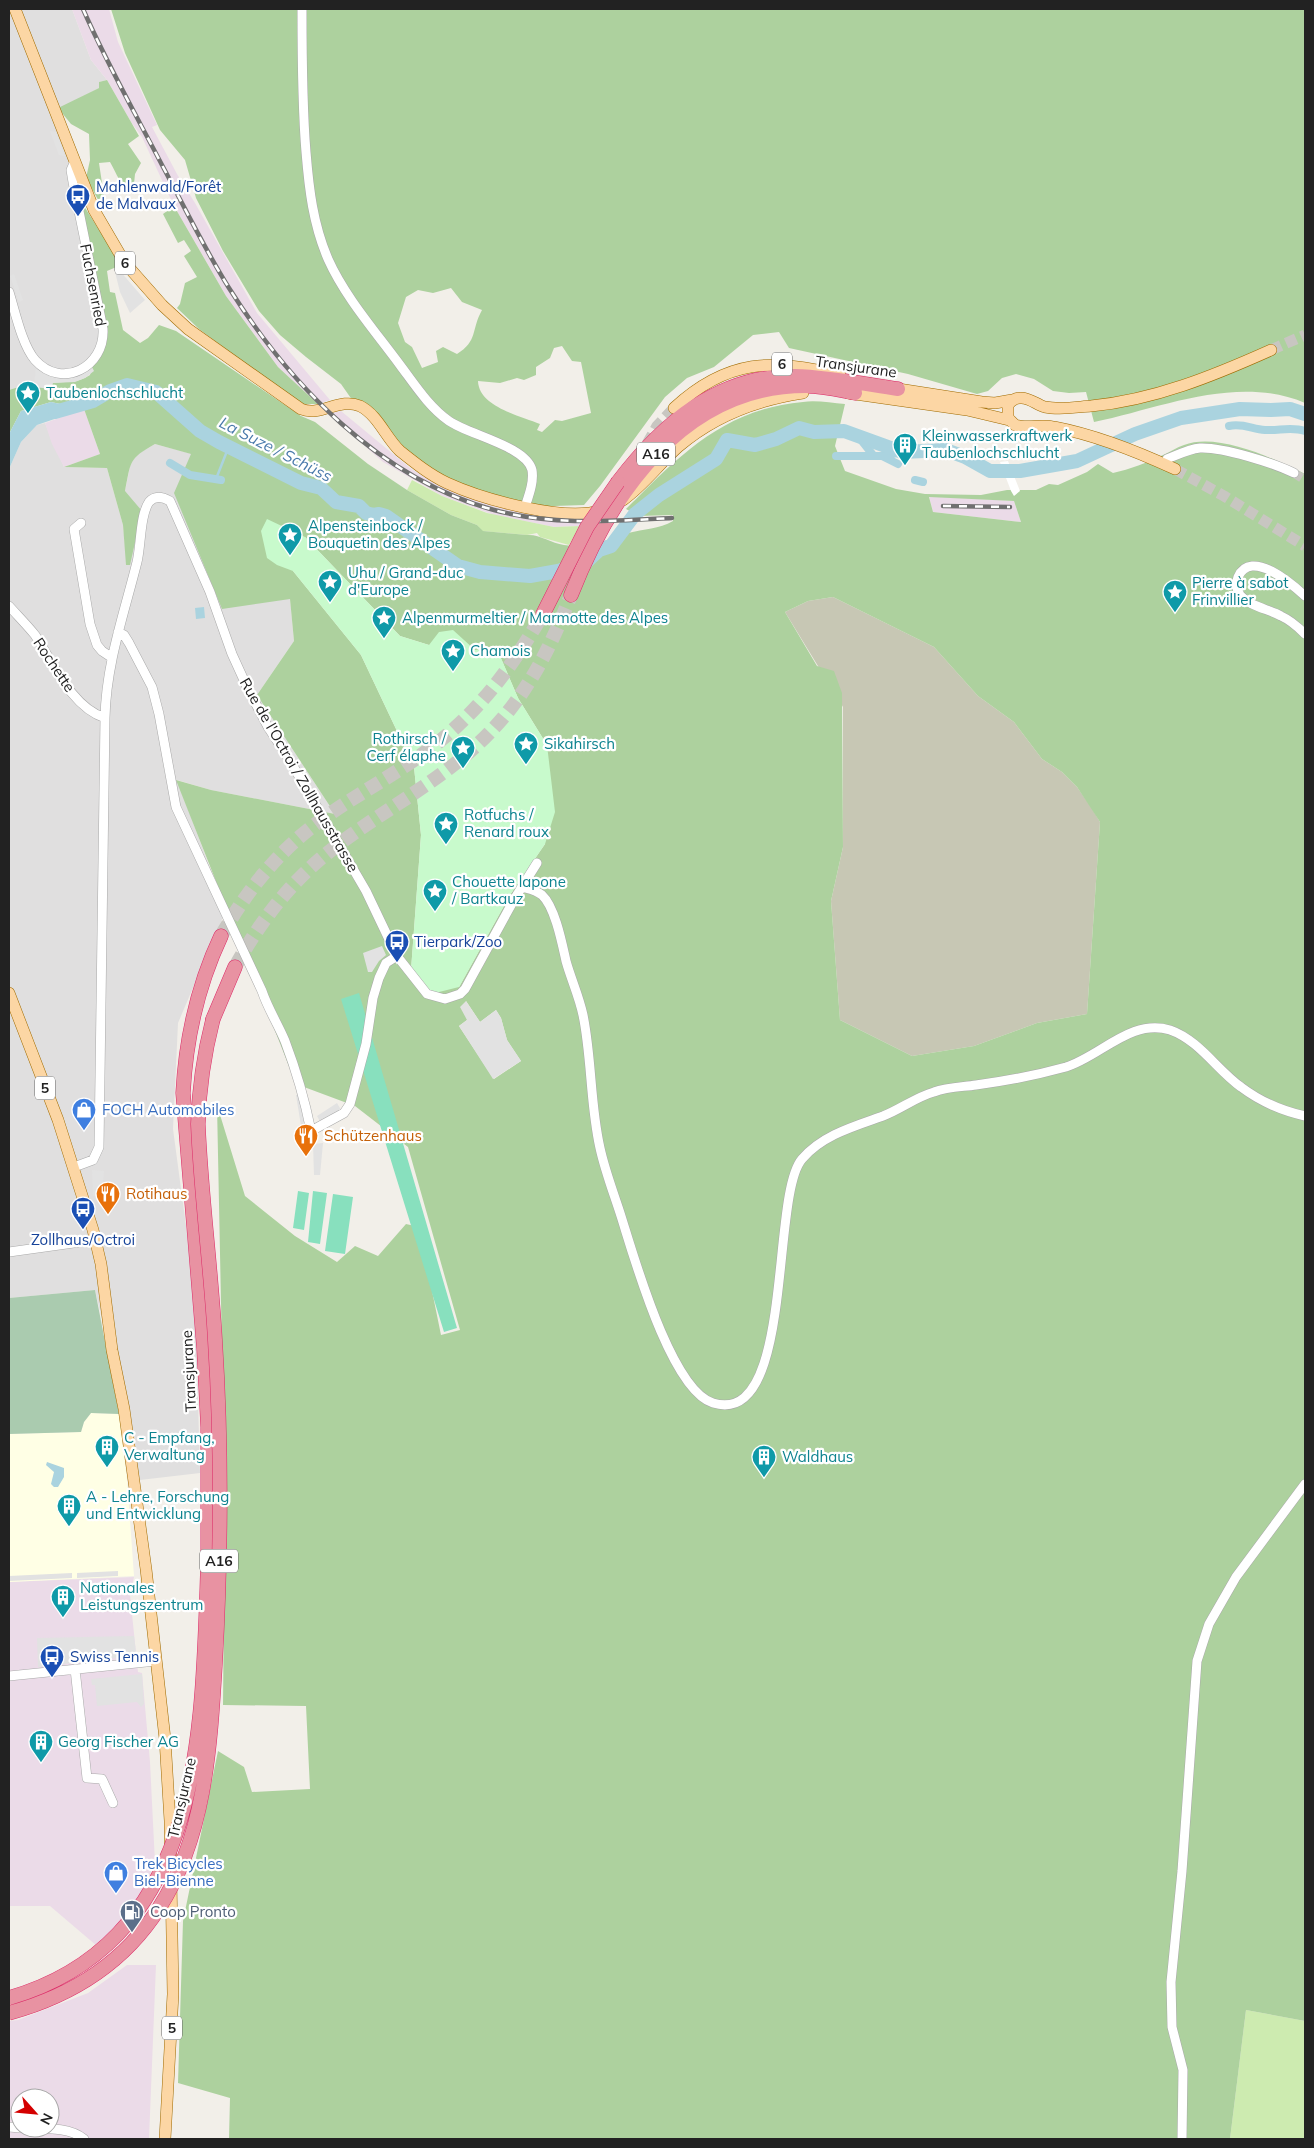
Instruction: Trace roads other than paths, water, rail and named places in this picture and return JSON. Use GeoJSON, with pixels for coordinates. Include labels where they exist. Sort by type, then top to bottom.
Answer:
{"type":"FeatureCollection","features":[{"type":"Feature","properties":{"kind":"highway","name":"Transjurane"},"geometry":{"type":"LineString","coordinates":[[541,616],[588,527],[618,482],[651,442],[688,410],[726,390],[766,379],[795,376],[898,389]]}},
{"type":"Feature","properties":{"kind":"highway","name":"Transjurane"},"geometry":{"type":"LineString","coordinates":[[572,593],[595,541],[624,493],[660,449],[692,422],[728,403],[773,390],[806,386],[855,393]]}},
{"type":"Feature","properties":{"kind":"highway","name":"Transjurane"},"geometry":{"type":"LineString","coordinates":[[9,1998],[40,1987],[75,1969],[108,1945],[134,1915],[156,1882],[173,1846],[185,1809],[194,1768],[201,1708],[206,1617],[208,1427],[201,1302],[185,1136],[183,1093],[187,1044],[199,990],[221,936]]}},
{"type":"Feature","properties":{"kind":"highway","name":"Transjurane"},"geometry":{"type":"LineString","coordinates":[[9,2012],[50,1999],[81,1984],[104,1968],[135,1940],[160,1907],[179,1870],[193,1831],[202,1790],[211,1729],[216,1647],[220,1491],[215,1341],[198,1124],[199,1094],[214,1019],[235,967]]}},
{"type":"Feature","properties":{"kind":"main road","name":"6"},"geometry":{"type":"LineString","coordinates":[[15,9],[94,210],[114,246],[135,275],[156,299],[188,328],[300,408],[315,411],[343,404],[359,406],[369,413],[397,448],[425,470],[460,488],[499,501],[525,507],[583,515],[610,507],[624,499],[693,435],[732,412],[785,395],[821,392],[855,393]]}},
{"type":"Feature","properties":{"kind":"main road","name":"6"},"geometry":{"type":"LineString","coordinates":[[1012,400],[1020,398],[1053,408],[1092,406],[1127,401],[1171,390],[1271,350]]}},
{"type":"Feature","properties":{"kind":"main road","name":"6"},"geometry":{"type":"LineString","coordinates":[[674,408],[692,392],[715,379],[734,371],[762,365],[784,364],[808,368],[898,389]]}},
{"type":"Feature","properties":{"kind":"main road","name":"Transjurane"},"geometry":{"type":"LineString","coordinates":[[898,389],[989,403],[1012,400]]}},
{"type":"Feature","properties":{"kind":"main road","name":"Transjurane"},"geometry":{"type":"LineString","coordinates":[[855,393],[967,410],[1008,420]]}},
{"type":"Feature","properties":{"kind":"main road"},"geometry":{"type":"LineString","coordinates":[[1008,420],[1006,410],[1012,400]]}},
{"type":"Feature","properties":{"kind":"main road"},"geometry":{"type":"LineString","coordinates":[[1026,425],[1032,421],[1035,414],[1034,406],[1029,400]]}},
{"type":"Feature","properties":{"kind":"main road","name":"6"},"geometry":{"type":"LineString","coordinates":[[1008,420],[1017,426],[1043,425],[1065,429],[1106,441],[1161,460],[1175,469]]}},
{"type":"Feature","properties":{"kind":"main road","name":"6"},"geometry":{"type":"LineString","coordinates":[[560,512],[592,506]]}},
{"type":"Feature","properties":{"kind":"main road","name":"5"},"geometry":{"type":"LineString","coordinates":[[9,993],[74,1167],[96,1240],[112,1350],[124,1409],[166,1754],[173,1892],[173,1994],[165,2139]]}},
{"type":"Feature","properties":{"kind":"street"},"geometry":{"type":"LineString","coordinates":[[302,9],[304,128],[310,200],[316,225],[328,258],[343,286],[418,390],[438,411],[464,430],[507,448],[526,459],[532,471],[532,478],[525,507]]}},
{"type":"Feature","properties":{"kind":"street","name":"Fuchsenried"},"geometry":{"type":"LineString","coordinates":[[9,292],[28,348],[34,359],[42,367],[55,372],[70,373],[82,369],[94,360],[102,344],[103,329],[73,182],[71,170],[75,161]]}},
{"type":"Feature","properties":{"kind":"street"},"geometry":{"type":"LineString","coordinates":[[1161,460],[1190,450],[1211,448],[1294,473]]}},
{"type":"Feature","properties":{"kind":"street","name":"Rue de l'Octroi / Zollhausstrasse"},"geometry":{"type":"LineString","coordinates":[[74,1167],[93,1160],[99,1147],[104,718],[112,657],[137,561],[146,510],[150,502],[155,498],[164,498],[170,501],[210,592],[232,654],[248,689],[268,727],[289,758],[366,891],[396,956],[427,994],[445,999],[460,994],[473,976],[522,887],[538,864]]}},
{"type":"Feature","properties":{"kind":"street"},"geometry":{"type":"LineString","coordinates":[[81,523],[74,529],[90,624],[97,645],[102,651],[112,657]]}},
{"type":"Feature","properties":{"kind":"street"},"geometry":{"type":"LineString","coordinates":[[1305,596],[1280,576],[1260,566],[1244,569],[1237,579],[1236,586],[1242,597],[1282,616],[1305,634]]}},
{"type":"Feature","properties":{"kind":"street","name":"Rochette"},"geometry":{"type":"LineString","coordinates":[[9,606],[34,634],[70,691],[93,712],[104,718]]}},
{"type":"Feature","properties":{"kind":"street"},"geometry":{"type":"LineString","coordinates":[[118,632],[124,635],[129,643],[152,687],[159,714],[176,807],[262,991],[268,1010],[285,1040],[304,1098],[311,1132],[344,1113],[350,1104],[366,1044],[378,981],[386,963],[396,956]]}},
{"type":"Feature","properties":{"kind":"street"},"geometry":{"type":"LineString","coordinates":[[522,887],[536,891],[544,897],[551,910],[564,949],[583,1012],[593,1112],[600,1152],[645,1290],[663,1336],[678,1365],[696,1393],[715,1404],[726,1405],[738,1402],[754,1389],[760,1378],[771,1336],[786,1207],[794,1173],[801,1159],[836,1134],[908,1106],[919,1097],[933,1092],[1019,1078],[1066,1066],[1090,1057],[1127,1034],[1148,1028],[1170,1030],[1183,1037],[1240,1086],[1282,1111],[1305,1116]]}},
{"type":"Feature","properties":{"kind":"street"},"geometry":{"type":"LineString","coordinates":[[9,1252],[96,1240]]}},
{"type":"Feature","properties":{"kind":"street"},"geometry":{"type":"LineString","coordinates":[[1182,2139],[1183,2070],[1172,2027],[1171,1982],[1182,1872],[1197,1661],[1209,1624],[1236,1577],[1305,1484]]}},
{"type":"Feature","properties":{"kind":"street"},"geometry":{"type":"LineString","coordinates":[[9,1676],[156,1661]]}},
{"type":"Feature","properties":{"kind":"street"},"geometry":{"type":"LineString","coordinates":[[75,1669],[87,1778],[102,1779],[112,1803]]}},
{"type":"Feature","properties":{"kind":"street"},"geometry":{"type":"LineString","coordinates":[[60,2131],[79,2135],[84,2139]]}},
{"type":"Feature","properties":{"kind":"water"},"geometry":{"type":"Polygon","coordinates":[[[51,402],[84,409],[37,425],[21,442],[9,469],[9,434],[21,411],[51,402]]]}},
{"type":"Feature","properties":{"kind":"water"},"geometry":{"type":"Polygon","coordinates":[[[204,607],[205,618],[196,619],[195,608],[204,607]]]}},
{"type":"Feature","properties":{"kind":"water"},"geometry":{"type":"Polygon","coordinates":[[[47,1462],[64,1468],[64,1477],[58,1487],[54,1487],[51,1484],[54,1472],[46,1465],[47,1462]]]}},
{"type":"Feature","properties":{"kind":"waterway","name":"La Suze / Schüss"},"geometry":{"type":"LineString","coordinates":[[55,412],[93,401],[110,391],[127,385],[156,392],[200,431],[219,442],[301,483],[321,488],[336,502],[359,506],[366,513],[373,515],[386,516],[458,566],[480,572],[530,576],[558,571],[585,563],[599,550],[611,546],[635,514],[659,495],[716,459],[727,440],[755,445],[776,439],[799,428],[814,432],[844,431],[902,452],[946,450],[965,457],[990,471],[1020,471],[1077,461],[1135,434],[1181,418],[1240,409],[1290,409],[1305,414]]}},
{"type":"Feature","properties":{"kind":"waterway"},"geometry":{"type":"LineString","coordinates":[[1229,426],[1234,425],[1265,430],[1290,429],[1305,431]]}},
{"type":"Feature","properties":{"kind":"waterway"},"geometry":{"type":"LineString","coordinates":[[858,436],[873,455]]}},
{"type":"Feature","properties":{"kind":"waterway"},"geometry":{"type":"LineString","coordinates":[[216,479],[229,446]]}},
{"type":"Feature","properties":{"kind":"waterway"},"geometry":{"type":"LineString","coordinates":[[836,456],[882,456],[902,452]]}},
{"type":"Feature","properties":{"kind":"waterway"},"geometry":{"type":"LineString","coordinates":[[882,456],[898,464]]}},
{"type":"Feature","properties":{"kind":"waterway"},"geometry":{"type":"LineString","coordinates":[[170,463],[190,475],[221,480]]}},
{"type":"Feature","properties":{"kind":"waterway"},"geometry":{"type":"LineString","coordinates":[[915,480],[923,482]]}},
{"type":"Feature","properties":{"kind":"tunnel"},"geometry":{"type":"LineString","coordinates":[[1271,350],[1305,335]]}},
{"type":"Feature","properties":{"kind":"tunnel"},"geometry":{"type":"LineString","coordinates":[[647,444],[657,426],[674,408]]}},
{"type":"Feature","properties":{"kind":"tunnel"},"geometry":{"type":"LineString","coordinates":[[1175,469],[1224,496],[1305,546]]}},
{"type":"Feature","properties":{"kind":"tunnel"},"geometry":{"type":"LineString","coordinates":[[1294,473],[1305,480]]}},
{"type":"Feature","properties":{"kind":"tunnel"},"geometry":{"type":"LineString","coordinates":[[235,967],[253,936],[274,907],[311,867],[346,839],[452,766],[505,716],[538,667],[571,595]]}},
{"type":"Feature","properties":{"kind":"tunnel"},"geometry":{"type":"LineString","coordinates":[[221,936],[261,876],[299,838],[331,813],[422,754],[469,715],[503,675],[541,617]]}},
{"type":"Feature","properties":{"kind":"railway"},"geometry":{"type":"LineString","coordinates":[[83,9],[121,87],[229,288],[253,324],[280,359],[310,393],[342,424],[376,452],[413,476],[452,496],[494,510],[516,515],[560,520],[605,521],[672,518]]}},
{"type":"Feature","properties":{"kind":"railway"},"geometry":{"type":"LineString","coordinates":[[943,506],[1010,507]]}},
{"type":"Feature","properties":{"kind":"place","name":"Mahlenwald/Forêt de Malvaux"},"geometry":{"type":"Point","coordinates":[78,217]}},
{"type":"Feature","properties":{"kind":"place","name":"Taubenlochschlucht"},"geometry":{"type":"Point","coordinates":[28,414]}},
{"type":"Feature","properties":{"kind":"place","name":"Kleinwasserkraftwerk Taubenlochschlucht"},"geometry":{"type":"Point","coordinates":[905,466]}},
{"type":"Feature","properties":{"kind":"place","name":"Alpensteinbock / Bouquetin des Alpes"},"geometry":{"type":"Point","coordinates":[290,556]}},
{"type":"Feature","properties":{"kind":"place","name":"Uhu / Grand-duc d'Europe"},"geometry":{"type":"Point","coordinates":[330,603]}},
{"type":"Feature","properties":{"kind":"place","name":"Pierre à sabot Frinvillier"},"geometry":{"type":"Point","coordinates":[1175,613]}},
{"type":"Feature","properties":{"kind":"place","name":"Alpenmurmeltier / Marmotte des Alpes"},"geometry":{"type":"Point","coordinates":[384,639]}},
{"type":"Feature","properties":{"kind":"place","name":"Chamois"},"geometry":{"type":"Point","coordinates":[453,672]}},
{"type":"Feature","properties":{"kind":"place","name":"Sikahirsch"},"geometry":{"type":"Point","coordinates":[526,765]}},
{"type":"Feature","properties":{"kind":"place","name":"Rothirsch / Cerf élaphe"},"geometry":{"type":"Point","coordinates":[463,769]}},
{"type":"Feature","properties":{"kind":"place","name":"Rotfuchs / Renard roux"},"geometry":{"type":"Point","coordinates":[446,845]}},
{"type":"Feature","properties":{"kind":"place","name":"Chouette lapone / Bartkauz"},"geometry":{"type":"Point","coordinates":[435,912]}},
{"type":"Feature","properties":{"kind":"place","name":"Tierpark/Zoo"},"geometry":{"type":"Point","coordinates":[397,963]}},
{"type":"Feature","properties":{"kind":"place","name":"FOCH Automobiles"},"geometry":{"type":"Point","coordinates":[84,1131]}},
{"type":"Feature","properties":{"kind":"place","name":"Schützenhaus"},"geometry":{"type":"Point","coordinates":[306,1157]}},
{"type":"Feature","properties":{"kind":"place","name":"Rotihaus"},"geometry":{"type":"Point","coordinates":[108,1215]}},
{"type":"Feature","properties":{"kind":"place","name":"Zollhaus/Octroi"},"geometry":{"type":"Point","coordinates":[83,1230]}},
{"type":"Feature","properties":{"kind":"place","name":"C - Empfang, Verwaltung"},"geometry":{"type":"Point","coordinates":[107,1468]}},
{"type":"Feature","properties":{"kind":"place","name":"Waldhaus"},"geometry":{"type":"Point","coordinates":[764,1478]}},
{"type":"Feature","properties":{"kind":"place","name":"A - Lehre, Forschung und Entwicklung"},"geometry":{"type":"Point","coordinates":[69,1527]}},
{"type":"Feature","properties":{"kind":"place","name":"Nationales Leistungszentrum"},"geometry":{"type":"Point","coordinates":[63,1618]}},
{"type":"Feature","properties":{"kind":"place","name":"Swiss Tennis"},"geometry":{"type":"Point","coordinates":[52,1678]}},
{"type":"Feature","properties":{"kind":"place","name":"Georg Fischer AG"},"geometry":{"type":"Point","coordinates":[41,1763]}},
{"type":"Feature","properties":{"kind":"place","name":"Trek Bicycles Biel-Bienne"},"geometry":{"type":"Point","coordinates":[116,1894]}},
{"type":"Feature","properties":{"kind":"place","name":"Coop Pronto"},"geometry":{"type":"Point","coordinates":[132,1933]}}]}
